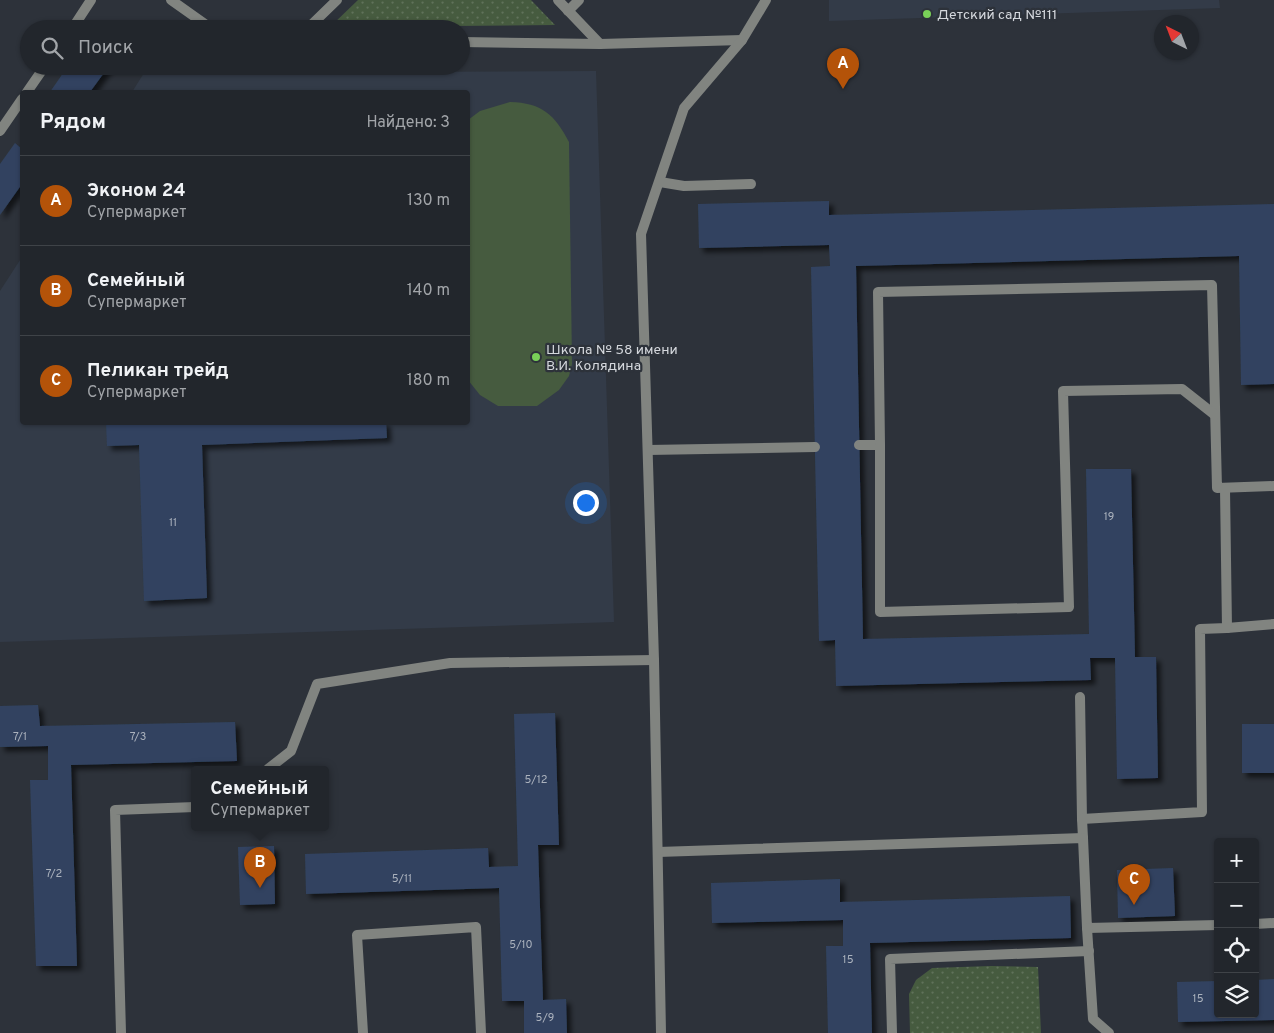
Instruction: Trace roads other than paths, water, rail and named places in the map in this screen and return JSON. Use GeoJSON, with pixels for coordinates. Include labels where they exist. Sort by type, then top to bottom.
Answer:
{"type":"FeatureCollection","features":[{"type":"Feature","properties":{"kind":"street"},"geometry":{"type":"LineString","coordinates":[[78,20],[92,0]]}},
{"type":"Feature","properties":{"kind":"street"},"geometry":{"type":"LineString","coordinates":[[171,0],[199,20]]}},
{"type":"Feature","properties":{"kind":"street"},"geometry":{"type":"LineString","coordinates":[[316,20],[337,0]]}},
{"type":"Feature","properties":{"kind":"street"},"geometry":{"type":"LineString","coordinates":[[558,0],[600,44]]}},
{"type":"Feature","properties":{"kind":"street"},"geometry":{"type":"LineString","coordinates":[[568,10],[579,0]]}},
{"type":"Feature","properties":{"kind":"street"},"geometry":{"type":"LineString","coordinates":[[661,1033],[654,660],[641,234],[684,108],[742,40],[766,0]]}},
{"type":"Feature","properties":{"kind":"street"},"geometry":{"type":"LineString","coordinates":[[470,42],[600,44],[742,40]]}},
{"type":"Feature","properties":{"kind":"street"},"geometry":{"type":"LineString","coordinates":[[28,90],[39,75]]}},
{"type":"Feature","properties":{"kind":"street"},"geometry":{"type":"LineString","coordinates":[[0,131],[20,102]]}},
{"type":"Feature","properties":{"kind":"street"},"geometry":{"type":"LineString","coordinates":[[660,182],[684,186],[751,184]]}},
{"type":"Feature","properties":{"kind":"street"},"geometry":{"type":"LineString","coordinates":[[1215,415],[1182,388],[1063,392],[1069,607],[880,612],[878,292],[1212,285],[1217,488],[1274,486]]}},
{"type":"Feature","properties":{"kind":"street"},"geometry":{"type":"LineString","coordinates":[[859,445],[880,445]]}},
{"type":"Feature","properties":{"kind":"street"},"geometry":{"type":"LineString","coordinates":[[648,450],[815,447]]}},
{"type":"Feature","properties":{"kind":"street"},"geometry":{"type":"LineString","coordinates":[[1225,489],[1227,628]]}},
{"type":"Feature","properties":{"kind":"street"},"geometry":{"type":"LineString","coordinates":[[1082,818],[1202,812],[1200,629],[1274,624]]}},
{"type":"Feature","properties":{"kind":"street"},"geometry":{"type":"LineString","coordinates":[[272,766],[291,750],[318,684],[450,663],[654,660]]}},
{"type":"Feature","properties":{"kind":"street"},"geometry":{"type":"LineString","coordinates":[[1080,697],[1082,818],[1093,1019],[1109,1033]]}},
{"type":"Feature","properties":{"kind":"street"},"geometry":{"type":"LineString","coordinates":[[121,1033],[114,810],[191,806]]}},
{"type":"Feature","properties":{"kind":"street"},"geometry":{"type":"LineString","coordinates":[[658,852],[1083,838]]}},
{"type":"Feature","properties":{"kind":"street"},"geometry":{"type":"LineString","coordinates":[[1259,924],[1274,924]]}},
{"type":"Feature","properties":{"kind":"street"},"geometry":{"type":"LineString","coordinates":[[1087,928],[1214,925]]}},
{"type":"Feature","properties":{"kind":"street"},"geometry":{"type":"LineString","coordinates":[[363,1033],[357,935],[476,927],[481,1033]]}},
{"type":"Feature","properties":{"kind":"street"},"geometry":{"type":"LineString","coordinates":[[892,1033],[890,959],[1089,951]]}},
{"type":"Feature","properties":{"kind":"place","name":"Детский сад №111"},"geometry":{"type":"Point","coordinates":[927,14]}},
{"type":"Feature","properties":{"kind":"place","name":"Эконом 24"},"geometry":{"type":"Point","coordinates":[843,89]}},
{"type":"Feature","properties":{"kind":"place","name":"Школа № 58 имени В.И. Колядина"},"geometry":{"type":"Point","coordinates":[536,357]}},
{"type":"Feature","properties":{"kind":"place","name":"Семейный"},"geometry":{"type":"Point","coordinates":[260,888]}},
{"type":"Feature","properties":{"kind":"place","name":"Пеликан трейд"},"geometry":{"type":"Point","coordinates":[1134,905]}}]}
